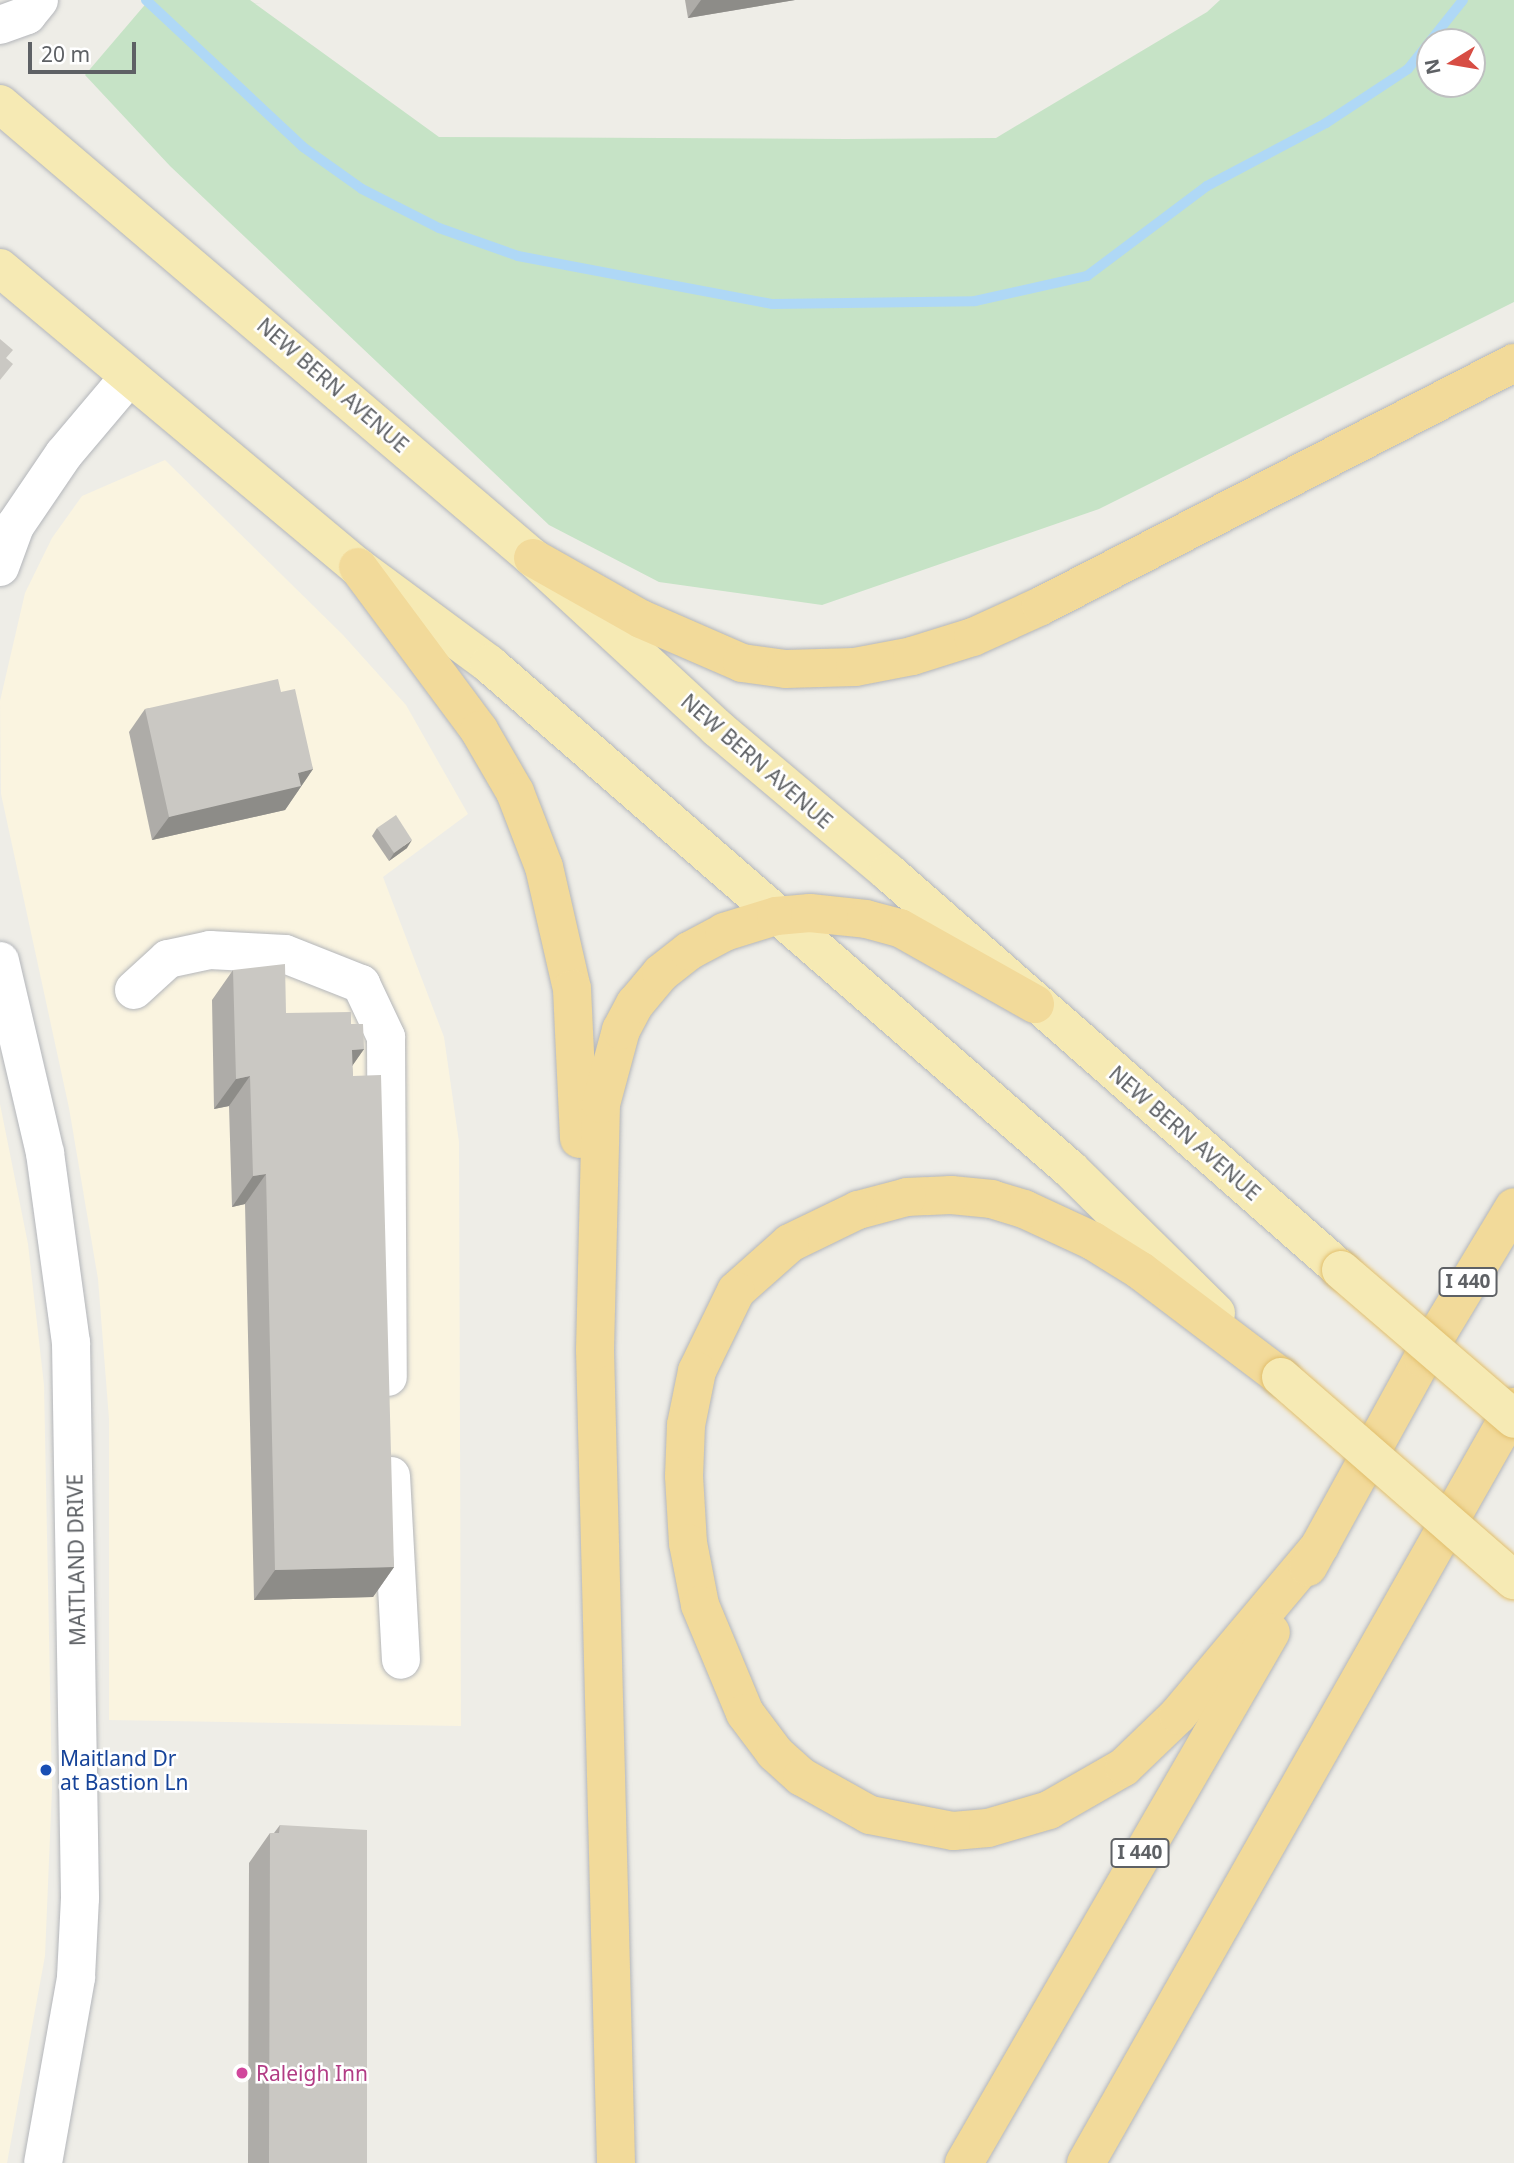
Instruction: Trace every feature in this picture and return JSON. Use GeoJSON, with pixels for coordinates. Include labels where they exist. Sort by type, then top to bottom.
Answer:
{"type":"FeatureCollection","features":[{"type":"Feature","properties":{"kind":"highway"},"geometry":{"type":"LineString","coordinates":[[533,558],[641,619],[742,663],[786,669],[855,667],[912,656],[973,637],[1041,606],[1514,363]]}},
{"type":"Feature","properties":{"kind":"highway"},"geometry":{"type":"LineString","coordinates":[[358,567],[480,730],[515,792],[544,867],[572,989],[583,1237],[595,1350]]}},
{"type":"Feature","properties":{"kind":"highway"},"geometry":{"type":"LineString","coordinates":[[616,2163],[595,1350],[601,1104],[621,1030],[635,1004],[661,973],[689,951],[724,932],[776,916],[810,913],[866,919],[900,928],[1035,1004]]}},
{"type":"Feature","properties":{"kind":"highway"},"geometry":{"type":"LineString","coordinates":[[1281,1377],[1141,1271],[1093,1241],[1024,1209],[992,1199],[951,1195],[907,1197],[858,1210],[790,1243],[736,1291],[697,1371],[686,1425],[684,1476],[688,1543],[700,1605],[746,1713],[775,1753],[802,1777],[870,1815],[953,1830],[988,1828],[1049,1810],[1124,1767],[1178,1715],[1320,1546]]}},
{"type":"Feature","properties":{"kind":"highway","name":"I 440"},"geometry":{"type":"LineString","coordinates":[[964,2163],[1320,1546],[1423,1358],[1514,1208]]}},
{"type":"Feature","properties":{"kind":"highway"},"geometry":{"type":"LineString","coordinates":[[1086,2163],[1514,1407]]}},
{"type":"Feature","properties":{"kind":"main road","name":"NEW BERN AVENUE"},"geometry":{"type":"LineString","coordinates":[[0,104],[533,558],[717,728],[1514,1419]]}},
{"type":"Feature","properties":{"kind":"main road"},"geometry":{"type":"LineString","coordinates":[[0,268],[358,567],[489,664],[1070,1169],[1281,1377],[1514,1580]]}},
{"type":"Feature","properties":{"kind":"street"},"geometry":{"type":"LineString","coordinates":[[0,25],[27,15],[39,0]]}},
{"type":"Feature","properties":{"kind":"street"},"geometry":{"type":"LineString","coordinates":[[0,567],[15,526],[64,454],[130,377]]}},
{"type":"Feature","properties":{"kind":"street"},"geometry":{"type":"LineString","coordinates":[[134,990],[168,958],[210,950],[285,954],[361,984],[386,1037],[390,1422],[401,1660]]}},
{"type":"Feature","properties":{"kind":"street","name":"MAITLAND DRIVE"},"geometry":{"type":"LineString","coordinates":[[0,961],[45,1153],[71,1342],[80,1898],[76,1978],[43,2163]]}},
{"type":"Feature","properties":{"kind":"shaded area"},"geometry":{"type":"Polygon","coordinates":[[[165,460],[343,635],[406,705],[468,814],[383,877],[444,1037],[459,1142],[461,1726],[109,1720],[109,1419],[98,1279],[69,1108],[1,794],[0,701],[25,593],[52,538],[82,496],[165,460]]]}},
{"type":"Feature","properties":{"kind":"shaded area"},"geometry":{"type":"Polygon","coordinates":[[[0,1104],[28,1244],[44,1385],[52,1788],[45,1956],[7,2163],[0,2163],[0,1104]]]}},
{"type":"Feature","properties":{"kind":"green space"},"geometry":{"type":"Polygon","coordinates":[[[149,0],[250,0],[439,137],[846,139],[996,138],[1207,12],[1220,0],[1514,0],[1514,302],[1099,509],[822,605],[659,582],[549,525],[170,166],[85,75],[149,0]]]}},
{"type":"Feature","properties":{"kind":"building"},"geometry":{"type":"Polygon","coordinates":[[[0,339],[13,350],[6,358],[13,364],[0,380],[0,339]]]}},
{"type":"Feature","properties":{"kind":"building"},"geometry":{"type":"Polygon","coordinates":[[[278,679],[281,692],[295,689],[313,769],[298,773],[301,786],[169,817],[145,709],[278,679]]]}},
{"type":"Feature","properties":{"kind":"building"},"geometry":{"type":"Polygon","coordinates":[[[396,815],[412,840],[394,853],[377,828],[396,815]]]}},
{"type":"Feature","properties":{"kind":"building"},"geometry":{"type":"Polygon","coordinates":[[[285,964],[286,1013],[351,1012],[351,1024],[363,1024],[364,1049],[352,1050],[353,1076],[381,1075],[394,1567],[275,1570],[266,1174],[253,1176],[250,1076],[236,1079],[233,970],[285,964]]]}},
{"type":"Feature","properties":{"kind":"building"},"geometry":{"type":"Polygon","coordinates":[[[280,1825],[367,1830],[367,2163],[269,2163],[270,1833],[279,1833],[280,1825]]]}},
{"type":"Feature","properties":{"kind":"waterway"},"geometry":{"type":"LineString","coordinates":[[146,0],[303,147],[362,189],[439,228],[518,256],[772,304],[975,301],[1087,276],[1207,186],[1326,123],[1408,69],[1463,0]]}},
{"type":"Feature","properties":{"kind":"place","name":"Maitland Dr at Bastion Ln"},"geometry":{"type":"Point","coordinates":[46,1770]}},
{"type":"Feature","properties":{"kind":"place","name":"Raleigh Inn"},"geometry":{"type":"Point","coordinates":[242,2073]}}]}
